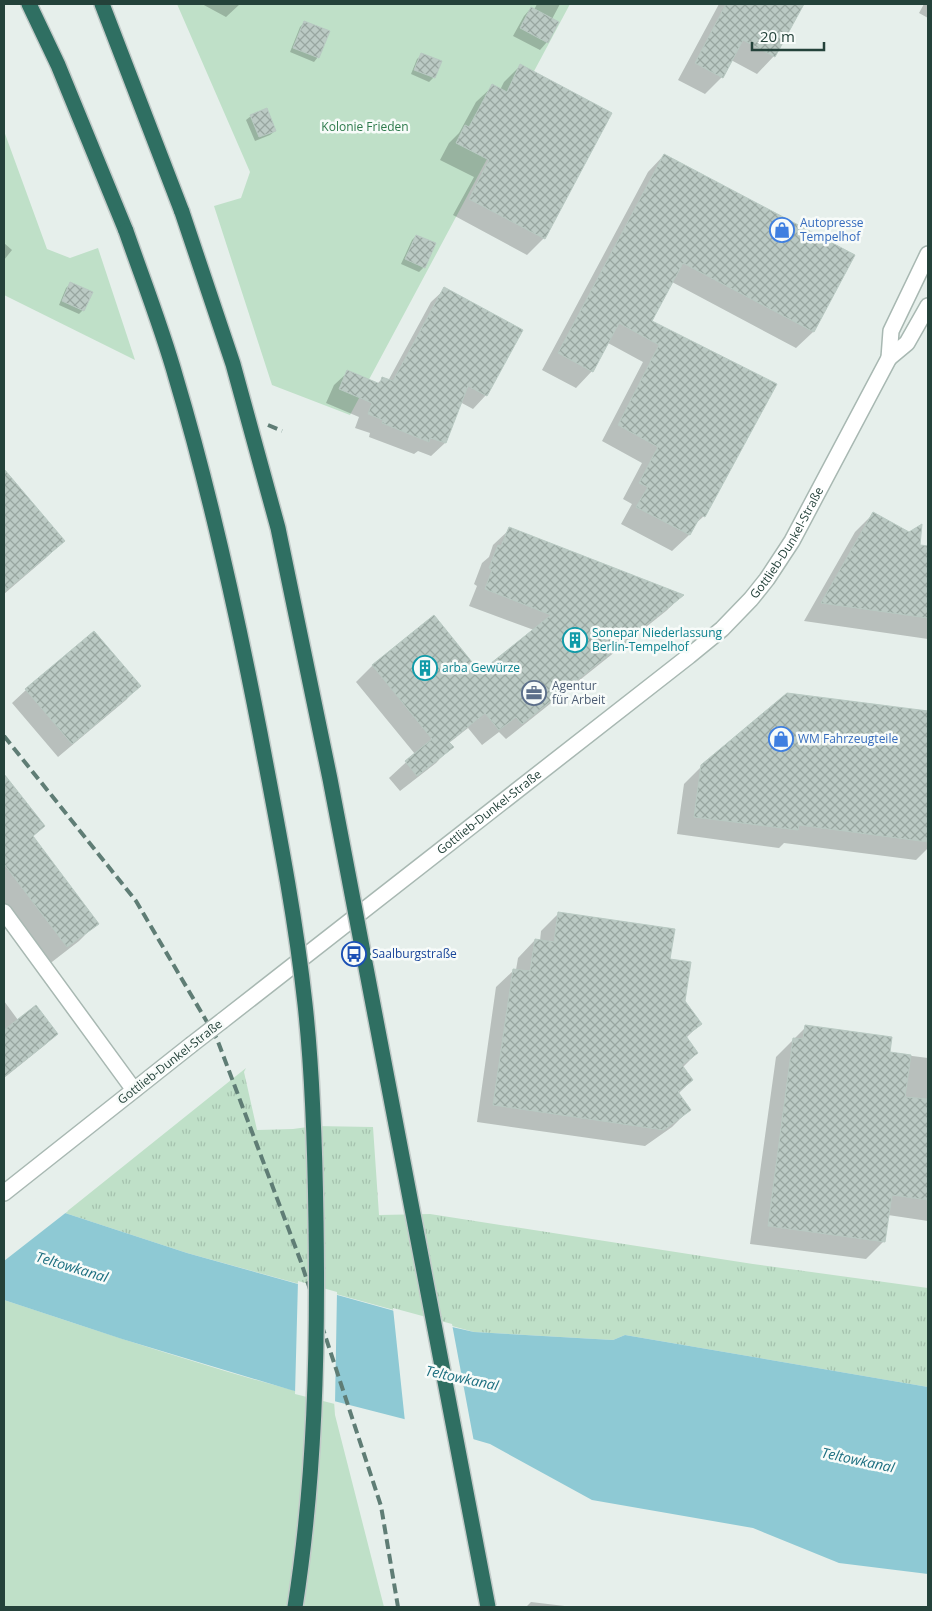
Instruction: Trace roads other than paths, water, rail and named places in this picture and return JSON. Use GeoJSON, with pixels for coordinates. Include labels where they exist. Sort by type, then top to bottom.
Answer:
{"type":"FeatureCollection","features":[{"type":"Feature","properties":{"kind":"highway"},"geometry":{"type":"LineString","coordinates":[[29,4],[58,65],[126,232],[176,375],[220,543],[250,684],[292,909],[305,1003],[315,1126],[316,1346],[309,1485],[295,1607]]}},
{"type":"Feature","properties":{"kind":"highway"},"geometry":{"type":"LineString","coordinates":[[102,4],[182,212],[233,364],[278,528],[330,779],[488,1607]]}},
{"type":"Feature","properties":{"kind":"street","name":"Gottlieb-Dunkel-Straße"},"geometry":{"type":"LineString","coordinates":[[889,358],[891,331],[928,254]]}},
{"type":"Feature","properties":{"kind":"street","name":"Gottlieb-Dunkel-Straße"},"geometry":{"type":"LineString","coordinates":[[4,1193],[688,656],[741,610],[767,579],[792,542],[889,358],[907,343],[928,306]]}},
{"type":"Feature","properties":{"kind":"street"},"geometry":{"type":"LineString","coordinates":[[4,912],[134,1090]]}},
{"type":"Feature","properties":{"kind":"water","name":"Teltowkanal"},"geometry":{"type":"Polygon","coordinates":[[[4,1190],[65,1213],[187,1253],[474,1332],[613,1340],[625,1335],[928,1387],[928,1574],[839,1563],[753,1528],[592,1500],[490,1444],[404,1419],[291,1390],[122,1339],[4,1300],[4,1190]]]}},
{"type":"Feature","properties":{"kind":"railway"},"geometry":{"type":"LineString","coordinates":[[268,425],[282,431]]}},
{"type":"Feature","properties":{"kind":"railway"},"geometry":{"type":"LineString","coordinates":[[4,736],[136,901],[217,1039],[301,1262],[381,1506],[398,1607]]}},
{"type":"Feature","properties":{"kind":"place","name":"Autopresse Tempelhof"},"geometry":{"type":"Point","coordinates":[782,230]}},
{"type":"Feature","properties":{"kind":"place","name":"Sonepar Niederlassung Berlin-Tempelhof"},"geometry":{"type":"Point","coordinates":[575,640]}},
{"type":"Feature","properties":{"kind":"place","name":"arba Gewürze"},"geometry":{"type":"Point","coordinates":[425,668]}},
{"type":"Feature","properties":{"kind":"place","name":"Agentur für Arbeit"},"geometry":{"type":"Point","coordinates":[534,693]}},
{"type":"Feature","properties":{"kind":"place","name":"WM Fahrzeugteile"},"geometry":{"type":"Point","coordinates":[781,739]}},
{"type":"Feature","properties":{"kind":"place","name":"Saalburgstraße"},"geometry":{"type":"Point","coordinates":[354,954]}},
{"type":"Feature","properties":{"kind":"park label","name":"Kolonie Frieden"},"geometry":{"type":"Point","coordinates":[365,127]}}]}
